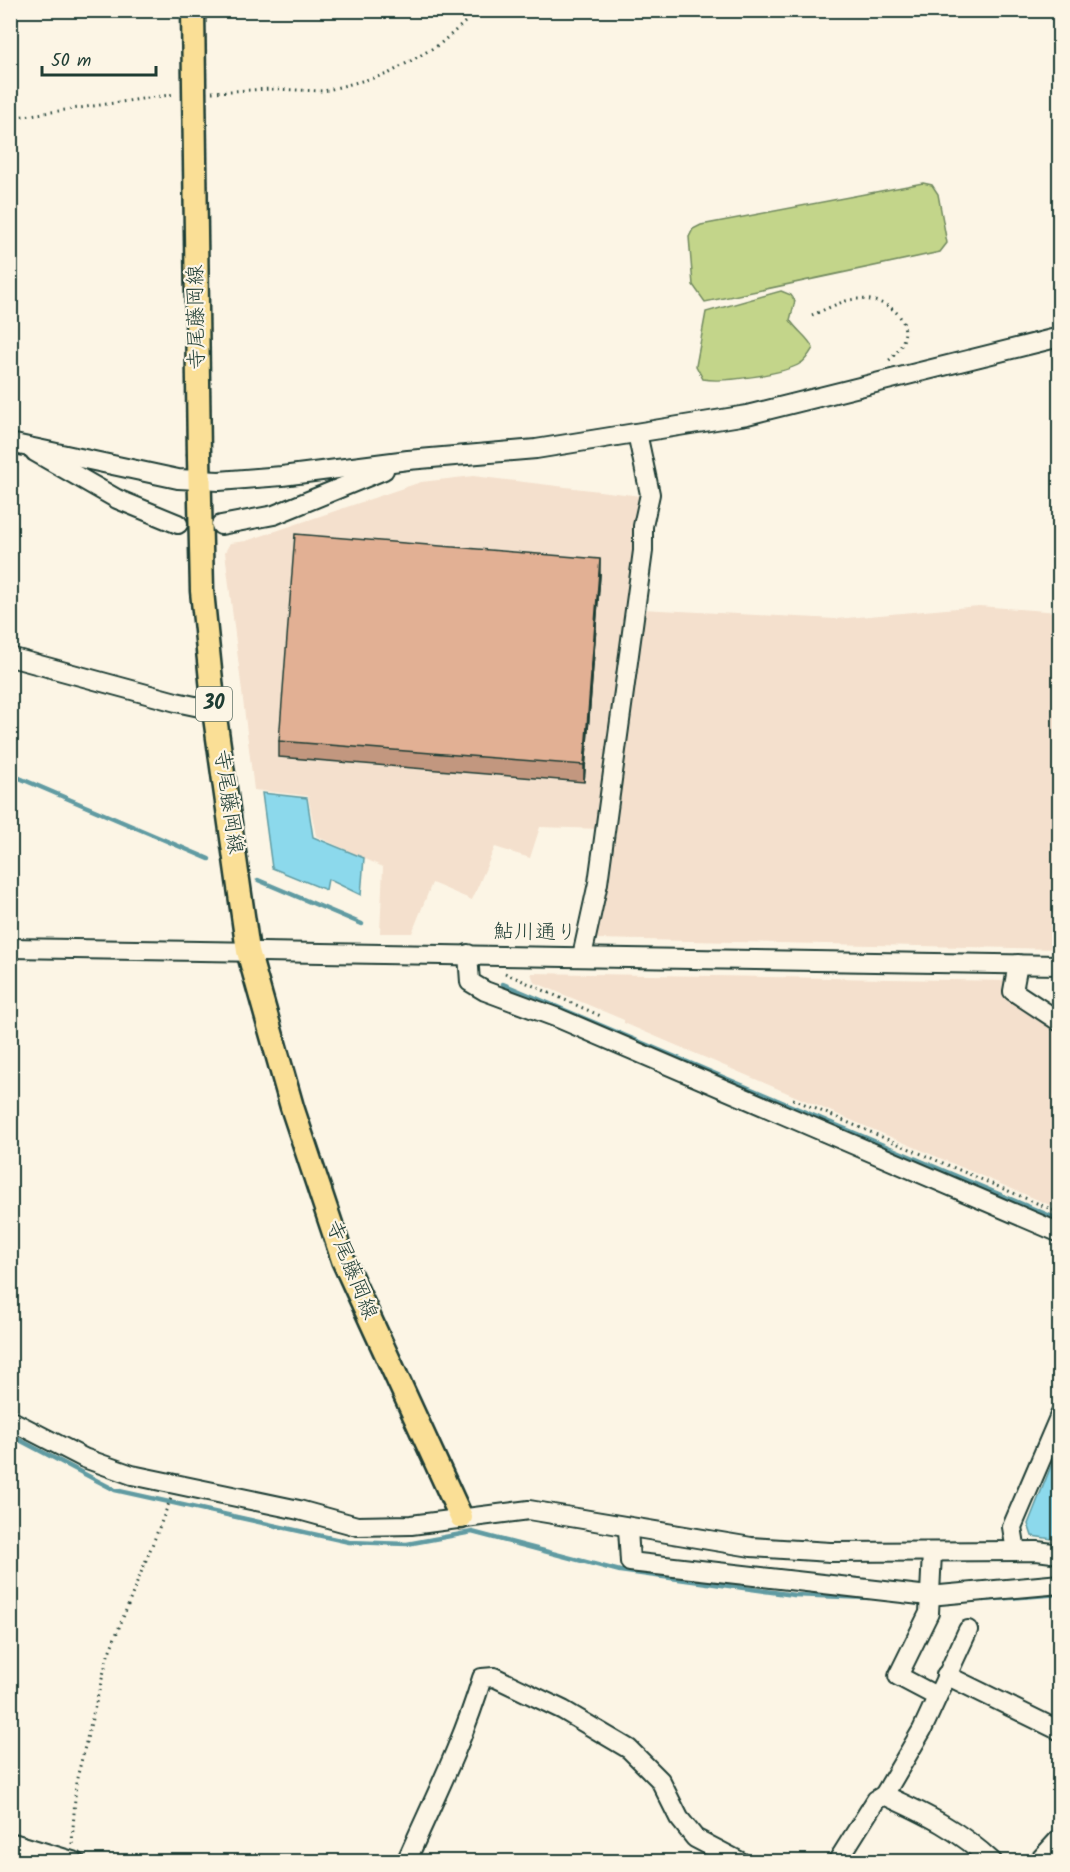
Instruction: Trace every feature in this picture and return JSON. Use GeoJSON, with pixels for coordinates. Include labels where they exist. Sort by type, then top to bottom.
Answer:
{"type":"FeatureCollection","features":[{"type":"Feature","properties":{"kind":"main road","name":"寺尾藤岡線"},"geometry":{"type":"LineString","coordinates":[[193,10],[202,591],[214,710],[248,951],[292,1107],[343,1260],[461,1517]]}},
{"type":"Feature","properties":{"kind":"street"},"geometry":{"type":"LineString","coordinates":[[10,443],[199,481],[282,476],[408,460],[536,449],[747,415],[1059,337]]}},
{"type":"Feature","properties":{"kind":"street"},"geometry":{"type":"LineString","coordinates":[[582,956],[598,883],[643,551],[643,526],[650,494],[637,433]]}},
{"type":"Feature","properties":{"kind":"street"},"geometry":{"type":"LineString","coordinates":[[10,443],[29,449],[117,498],[178,524]]}},
{"type":"Feature","properties":{"kind":"street"},"geometry":{"type":"LineString","coordinates":[[221,525],[274,515],[408,460]]}},
{"type":"Feature","properties":{"kind":"street"},"geometry":{"type":"LineString","coordinates":[[10,657],[176,702],[214,710]]}},
{"type":"Feature","properties":{"kind":"street","name":"鮎川通り"},"geometry":{"type":"LineString","coordinates":[[10,948],[1059,965]]}},
{"type":"Feature","properties":{"kind":"street"},"geometry":{"type":"LineString","coordinates":[[468,954],[470,982],[486,991],[558,1018],[1059,1233]]}},
{"type":"Feature","properties":{"kind":"street"},"geometry":{"type":"LineString","coordinates":[[1018,964],[1013,991],[1059,1022]]}},
{"type":"Feature","properties":{"kind":"street"},"geometry":{"type":"LineString","coordinates":[[1017,1551],[1012,1527],[1059,1415]]}},
{"type":"Feature","properties":{"kind":"street"},"geometry":{"type":"LineString","coordinates":[[10,1420],[84,1458],[132,1475],[299,1510],[357,1526],[411,1525],[529,1510],[751,1547],[830,1552],[1017,1551],[1059,1554]]}},
{"type":"Feature","properties":{"kind":"street"},"geometry":{"type":"LineString","coordinates":[[628,1528],[630,1562],[929,1596],[1059,1584]]}},
{"type":"Feature","properties":{"kind":"street"},"geometry":{"type":"LineString","coordinates":[[932,1553],[929,1613],[898,1676],[936,1696]]}},
{"type":"Feature","properties":{"kind":"street"},"geometry":{"type":"LineString","coordinates":[[837,1862],[876,1800],[884,1795],[922,1730],[968,1630]]}},
{"type":"Feature","properties":{"kind":"street"},"geometry":{"type":"LineString","coordinates":[[946,1675],[1059,1731]]}},
{"type":"Feature","properties":{"kind":"street"},"geometry":{"type":"LineString","coordinates":[[406,1862],[462,1737],[482,1678],[494,1677],[563,1710],[629,1749],[660,1780],[679,1818],[695,1838],[741,1862]]}},
{"type":"Feature","properties":{"kind":"street"},"geometry":{"type":"LineString","coordinates":[[884,1795],[939,1819],[974,1844],[993,1862]]}},
{"type":"Feature","properties":{"kind":"street"},"geometry":{"type":"LineString","coordinates":[[1038,1862],[1059,1838]]}},
{"type":"Feature","properties":{"kind":"street"},"geometry":{"type":"LineString","coordinates":[[10,1842],[71,1860]]}},
{"type":"Feature","properties":{"kind":"path"},"geometry":{"type":"LineString","coordinates":[[203,93],[270,89],[324,91],[388,74],[440,44],[479,10]]}},
{"type":"Feature","properties":{"kind":"path"},"geometry":{"type":"LineString","coordinates":[[10,118],[181,94]]}},
{"type":"Feature","properties":{"kind":"path"},"geometry":{"type":"LineString","coordinates":[[812,315],[853,299],[882,302],[896,309],[905,328],[904,340],[898,352],[882,365]]}},
{"type":"Feature","properties":{"kind":"path"},"geometry":{"type":"LineString","coordinates":[[497,969],[612,1021]]}},
{"type":"Feature","properties":{"kind":"path"},"geometry":{"type":"LineString","coordinates":[[786,1096],[1059,1212]]}},
{"type":"Feature","properties":{"kind":"path"},"geometry":{"type":"LineString","coordinates":[[71,1860],[75,1838],[76,1782],[108,1655],[176,1485]]}},
{"type":"Feature","properties":{"kind":"shaded area"},"geometry":{"type":"Polygon","coordinates":[[[473,476],[641,496],[639,556],[601,829],[540,827],[530,858],[495,847],[472,900],[432,883],[412,933],[380,933],[383,867],[316,836],[308,796],[254,790],[225,552],[230,543],[246,541],[421,482],[473,476]]]}},
{"type":"Feature","properties":{"kind":"shaded area"},"geometry":{"type":"Polygon","coordinates":[[[979,606],[1059,612],[1059,949],[596,939],[641,609],[836,619],[979,606]]]}},
{"type":"Feature","properties":{"kind":"shaded area"},"geometry":{"type":"Polygon","coordinates":[[[531,973],[1009,981],[1059,1027],[1059,1209],[624,1023],[624,1020],[534,982],[531,973]]]}},
{"type":"Feature","properties":{"kind":"green space"},"geometry":{"type":"Polygon","coordinates":[[[923,183],[932,185],[938,194],[947,243],[940,252],[705,302],[693,285],[689,237],[693,229],[701,225],[923,183]]]}},
{"type":"Feature","properties":{"kind":"green space"},"geometry":{"type":"Polygon","coordinates":[[[781,291],[791,295],[795,301],[790,320],[813,348],[806,358],[793,367],[768,374],[724,380],[703,379],[696,366],[706,312],[781,291]]]}},
{"type":"Feature","properties":{"kind":"water"},"geometry":{"type":"Polygon","coordinates":[[[262,793],[307,798],[313,837],[364,858],[361,895],[328,879],[326,890],[272,868],[262,793]]]}},
{"type":"Feature","properties":{"kind":"water"},"geometry":{"type":"Polygon","coordinates":[[[1059,1446],[1059,1540],[1032,1536],[1028,1524],[1059,1446]]]}},
{"type":"Feature","properties":{"kind":"building"},"geometry":{"type":"Polygon","coordinates":[[[295,534],[600,559],[584,765],[279,741],[295,534]]]}},
{"type":"Feature","properties":{"kind":"waterway"},"geometry":{"type":"LineString","coordinates":[[10,774],[209,859]]}},
{"type":"Feature","properties":{"kind":"waterway"},"geometry":{"type":"LineString","coordinates":[[258,880],[362,924]]}},
{"type":"Feature","properties":{"kind":"waterway"},"geometry":{"type":"LineString","coordinates":[[503,984],[1060,1220]]}},
{"type":"Feature","properties":{"kind":"waterway"},"geometry":{"type":"LineString","coordinates":[[10,1435],[115,1490],[349,1542],[407,1544],[472,1532],[620,1571],[794,1595],[869,1598]]}},
{"type":"Feature","properties":{"kind":"waterway"},"geometry":{"type":"LineString","coordinates":[[983,1600],[1060,1594]]}},
{"type":"Feature","properties":{"kind":"waterway"},"geometry":{"type":"LineString","coordinates":[[910,1602],[920,1604]]}}]}
